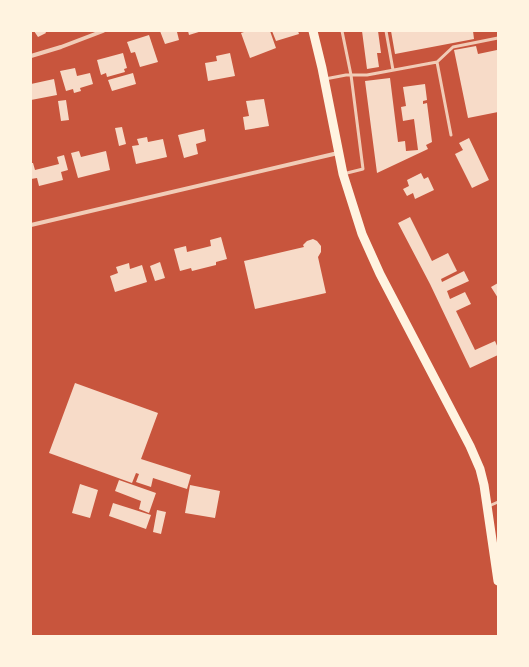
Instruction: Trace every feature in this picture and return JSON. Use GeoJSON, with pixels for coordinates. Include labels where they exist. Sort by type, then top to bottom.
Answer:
{"type":"FeatureCollection","features":[{"type":"Feature","properties":{"kind":"main road"},"geometry":{"type":"LineString","coordinates":[[313,31],[343,174],[362,234],[480,468],[488,506],[498,581]]}},
{"type":"Feature","properties":{"kind":"street"},"geometry":{"type":"LineString","coordinates":[[31,56],[61,47],[103,31]]}},
{"type":"Feature","properties":{"kind":"street"},"geometry":{"type":"LineString","coordinates":[[31,225],[338,153]]}},
{"type":"Feature","properties":{"kind":"lane"},"geometry":{"type":"LineString","coordinates":[[342,31],[351,75],[363,169],[343,174]]}},
{"type":"Feature","properties":{"kind":"lane"},"geometry":{"type":"LineString","coordinates":[[386,31],[393,70]]}},
{"type":"Feature","properties":{"kind":"lane"},"geometry":{"type":"LineString","coordinates":[[324,80],[351,75],[367,75],[437,62],[453,47],[498,38]]}},
{"type":"Feature","properties":{"kind":"lane"},"geometry":{"type":"LineString","coordinates":[[437,62],[451,135]]}},
{"type":"Feature","properties":{"kind":"lane"},"geometry":{"type":"LineString","coordinates":[[488,506],[498,502]]}},
{"type":"Feature","properties":{"kind":"building"},"geometry":{"type":"Polygon","coordinates":[[[34,31],[45,31],[46,33],[38,37],[34,31]]]}},
{"type":"Feature","properties":{"kind":"building"},"geometry":{"type":"Polygon","coordinates":[[[160,31],[180,31],[177,32],[179,40],[165,44],[160,31]]]}},
{"type":"Feature","properties":{"kind":"building"},"geometry":{"type":"Polygon","coordinates":[[[188,31],[202,31],[189,35],[188,31]]]}},
{"type":"Feature","properties":{"kind":"building"},"geometry":{"type":"Polygon","coordinates":[[[247,31],[270,31],[276,48],[250,58],[241,33],[247,31]]]}},
{"type":"Feature","properties":{"kind":"building"},"geometry":{"type":"Polygon","coordinates":[[[272,31],[298,31],[299,34],[276,41],[272,31]]]}},
{"type":"Feature","properties":{"kind":"building"},"geometry":{"type":"Polygon","coordinates":[[[362,31],[378,31],[381,53],[377,53],[379,67],[367,69],[362,31]]]}},
{"type":"Feature","properties":{"kind":"building"},"geometry":{"type":"Polygon","coordinates":[[[391,31],[473,31],[474,39],[395,54],[391,31]]]}},
{"type":"Feature","properties":{"kind":"building"},"geometry":{"type":"Polygon","coordinates":[[[149,35],[158,62],[140,67],[135,52],[131,53],[127,42],[149,35]]]}},
{"type":"Feature","properties":{"kind":"building"},"geometry":{"type":"Polygon","coordinates":[[[476,46],[478,54],[497,50],[498,112],[468,118],[454,50],[476,46]]]}},
{"type":"Feature","properties":{"kind":"building"},"geometry":{"type":"Polygon","coordinates":[[[123,53],[127,68],[124,69],[125,72],[107,77],[106,73],[101,75],[97,60],[123,53]]]}},
{"type":"Feature","properties":{"kind":"building"},"geometry":{"type":"Polygon","coordinates":[[[230,53],[235,76],[208,81],[205,63],[217,61],[216,56],[230,53]]]}},
{"type":"Feature","properties":{"kind":"building"},"geometry":{"type":"Polygon","coordinates":[[[75,68],[77,76],[90,73],[93,84],[80,88],[81,91],[74,93],[73,89],[66,91],[60,71],[75,68]]]}},
{"type":"Feature","properties":{"kind":"building"},"geometry":{"type":"Polygon","coordinates":[[[133,73],[136,84],[112,91],[108,80],[133,73]]]}},
{"type":"Feature","properties":{"kind":"building"},"geometry":{"type":"Polygon","coordinates":[[[390,78],[398,142],[405,141],[406,151],[418,150],[414,119],[403,121],[401,107],[406,106],[403,87],[425,84],[427,100],[423,101],[423,104],[427,103],[432,142],[426,145],[428,149],[377,173],[365,81],[390,78]]]}},
{"type":"Feature","properties":{"kind":"building"},"geometry":{"type":"Polygon","coordinates":[[[54,79],[57,95],[31,100],[31,84],[54,79]]]}},
{"type":"Feature","properties":{"kind":"building"},"geometry":{"type":"Polygon","coordinates":[[[264,99],[269,126],[245,130],[243,117],[249,116],[246,101],[264,99]]]}},
{"type":"Feature","properties":{"kind":"building"},"geometry":{"type":"Polygon","coordinates":[[[66,100],[69,120],[61,121],[58,101],[66,100]]]}},
{"type":"Feature","properties":{"kind":"building"},"geometry":{"type":"Polygon","coordinates":[[[122,127],[126,144],[119,146],[115,128],[122,127]]]}},
{"type":"Feature","properties":{"kind":"building"},"geometry":{"type":"Polygon","coordinates":[[[204,129],[206,141],[196,144],[198,154],[184,158],[178,135],[204,129]]]}},
{"type":"Feature","properties":{"kind":"building"},"geometry":{"type":"Polygon","coordinates":[[[147,137],[148,142],[163,139],[167,157],[136,164],[132,146],[139,145],[137,139],[147,137]]]}},
{"type":"Feature","properties":{"kind":"building"},"geometry":{"type":"Polygon","coordinates":[[[469,138],[489,180],[472,188],[455,154],[463,150],[459,143],[469,138]]]}},
{"type":"Feature","properties":{"kind":"building"},"geometry":{"type":"Polygon","coordinates":[[[79,151],[81,157],[106,151],[110,170],[78,178],[71,153],[79,151]]]}},
{"type":"Feature","properties":{"kind":"building"},"geometry":{"type":"Polygon","coordinates":[[[64,155],[68,170],[61,172],[63,180],[39,186],[37,178],[31,179],[31,163],[33,163],[35,170],[59,164],[57,157],[64,155]]]}},
{"type":"Feature","properties":{"kind":"building"},"geometry":{"type":"Polygon","coordinates":[[[421,173],[424,179],[428,177],[434,190],[415,199],[413,193],[407,196],[403,189],[409,186],[407,180],[421,173]]]}},
{"type":"Feature","properties":{"kind":"building"},"geometry":{"type":"Polygon","coordinates":[[[410,217],[432,261],[448,253],[457,271],[441,279],[442,282],[464,271],[469,281],[447,291],[450,299],[465,292],[471,304],[456,311],[475,350],[495,341],[498,348],[498,355],[470,368],[430,284],[398,223],[410,217]]]}},
{"type":"Feature","properties":{"kind":"building"},"geometry":{"type":"Polygon","coordinates":[[[221,237],[227,259],[216,262],[216,265],[192,271],[191,268],[180,271],[174,249],[186,246],[187,252],[211,246],[210,240],[221,237]]]}},
{"type":"Feature","properties":{"kind":"building"},"geometry":{"type":"Polygon","coordinates":[[[313,239],[321,246],[321,252],[318,257],[326,293],[255,309],[244,261],[304,247],[303,245],[307,241],[313,239]]]}},
{"type":"Feature","properties":{"kind":"building"},"geometry":{"type":"Polygon","coordinates":[[[160,262],[165,278],[155,281],[150,266],[160,262]]]}},
{"type":"Feature","properties":{"kind":"building"},"geometry":{"type":"Polygon","coordinates":[[[129,263],[130,269],[142,265],[147,282],[115,292],[110,276],[118,273],[116,267],[129,263]]]}},
{"type":"Feature","properties":{"kind":"building"},"geometry":{"type":"Polygon","coordinates":[[[498,283],[498,298],[491,287],[498,283]]]}},
{"type":"Feature","properties":{"kind":"building"},"geometry":{"type":"Polygon","coordinates":[[[75,383],[158,413],[141,459],[191,475],[187,489],[153,478],[151,487],[136,482],[139,474],[136,473],[132,483],[49,453],[75,383]]]}},
{"type":"Feature","properties":{"kind":"building"},"geometry":{"type":"Polygon","coordinates":[[[119,480],[156,493],[149,513],[139,509],[141,501],[115,491],[119,480]]]}},
{"type":"Feature","properties":{"kind":"building"},"geometry":{"type":"Polygon","coordinates":[[[80,484],[98,490],[90,518],[72,513],[80,484]]]}},
{"type":"Feature","properties":{"kind":"building"},"geometry":{"type":"Polygon","coordinates":[[[190,485],[220,491],[215,518],[185,513],[190,485]]]}},
{"type":"Feature","properties":{"kind":"building"},"geometry":{"type":"Polygon","coordinates":[[[113,503],[151,515],[146,529],[109,516],[113,503]]]}},
{"type":"Feature","properties":{"kind":"building"},"geometry":{"type":"Polygon","coordinates":[[[157,510],[166,512],[161,534],[153,532],[157,510]]]}}]}
